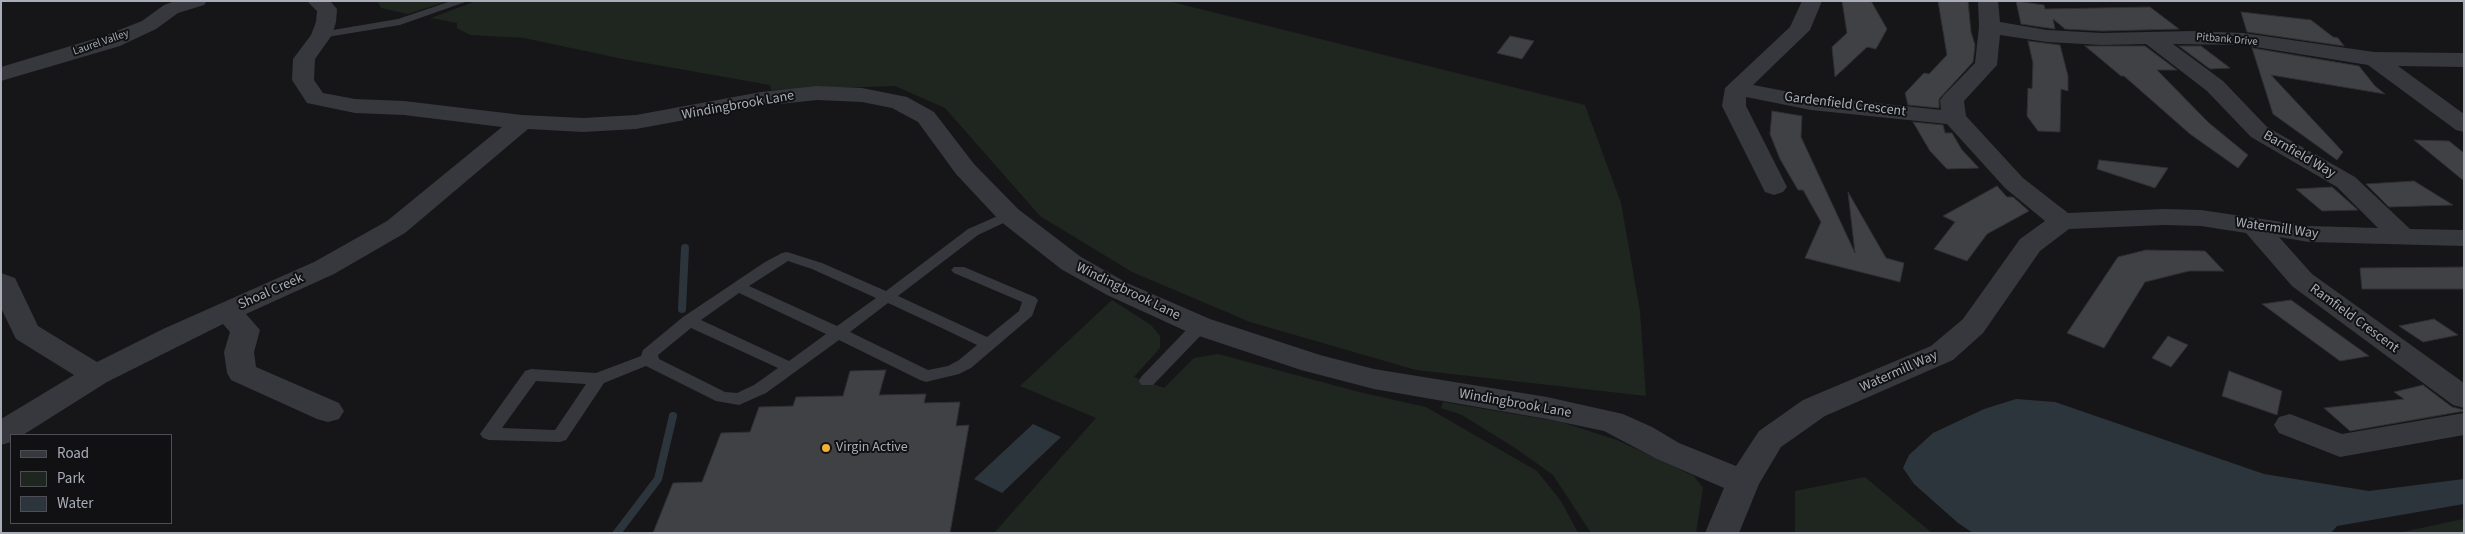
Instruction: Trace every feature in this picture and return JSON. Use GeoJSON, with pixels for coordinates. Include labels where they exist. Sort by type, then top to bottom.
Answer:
{"type":"FeatureCollection","features":[{"type":"Feature","properties":{"kind":"street","name":"Laurel Valley"},"geometry":{"type":"LineString","coordinates":[[1,74],[112,41],[149,25],[171,9],[197,1]]}},
{"type":"Feature","properties":{"kind":"street","name":"Windingbrook Lane"},"geometry":{"type":"LineString","coordinates":[[317,1],[327,9],[326,22],[321,35],[304,59],[303,80],[315,98],[355,106],[462,113],[522,122],[583,125],[636,122],[688,114],[761,98],[817,93],[862,95],[900,102],[926,117],[964,169],[1009,216],[1071,263],[1117,289],[1200,326],[1312,363],[1374,379],[1547,408],[1612,422],[1641,435],[1668,451],[1743,482]]}},
{"type":"Feature","properties":{"kind":"street"},"geometry":{"type":"LineString","coordinates":[[1774,187],[1734,106],[1736,88],[1800,30],[1812,1]]}},
{"type":"Feature","properties":{"kind":"street"},"geometry":{"type":"LineString","coordinates":[[1988,1],[1990,26],[1986,65],[1952,100],[1954,118],[2014,183],[2062,221]]}},
{"type":"Feature","properties":{"kind":"street","name":"Pitbank Drive"},"geometry":{"type":"LineString","coordinates":[[1990,26],[2047,36],[2102,38],[2193,36],[2243,39],[2374,59],[2464,60]]}},
{"type":"Feature","properties":{"kind":"street","name":"Barnfield Way"},"geometry":{"type":"LineString","coordinates":[[2151,38],[2216,86],[2258,132],[2346,182],[2401,235]]}},
{"type":"Feature","properties":{"kind":"street"},"geometry":{"type":"LineString","coordinates":[[2374,59],[2464,125]]}},
{"type":"Feature","properties":{"kind":"street","name":"Gardenfield Crescent"},"geometry":{"type":"LineString","coordinates":[[1736,88],[1811,103],[1954,118]]}},
{"type":"Feature","properties":{"kind":"street","name":"Shoal Creek"},"geometry":{"type":"LineString","coordinates":[[1,434],[96,375],[227,311],[324,268],[396,227],[522,122]]}},
{"type":"Feature","properties":{"kind":"street","name":"Watermill Way"},"geometry":{"type":"LineString","coordinates":[[1743,482],[1770,439],[1814,408],[1942,353],[1973,326],[2030,245],[2062,221],[2164,217],[2201,218],[2309,234],[2464,238]]}},
{"type":"Feature","properties":{"kind":"street","name":"Ramfield Crescent"},"geometry":{"type":"LineString","coordinates":[[2255,227],[2302,280],[2464,398]]}},
{"type":"Feature","properties":{"kind":"street"},"geometry":{"type":"LineString","coordinates":[[1,282],[5,284],[26,332],[96,375]]}},
{"type":"Feature","properties":{"kind":"street"},"geometry":{"type":"LineString","coordinates":[[227,311],[245,330],[238,352],[242,373],[328,411]]}},
{"type":"Feature","properties":{"kind":"street"},"geometry":{"type":"LineString","coordinates":[[2290,425],[2340,446],[2464,424]]}},
{"type":"Feature","properties":{"kind":"street"},"geometry":{"type":"LineString","coordinates":[[1722,533],[1743,482]]}},
{"type":"Feature","properties":{"kind":"lane"},"geometry":{"type":"LineString","coordinates":[[321,35],[400,22],[463,1]]}},
{"type":"Feature","properties":{"kind":"lane"},"geometry":{"type":"LineString","coordinates":[[988,344],[887,297],[817,266],[787,256],[689,321],[649,354],[652,362],[722,397],[739,399],[760,389],[887,297],[972,232],[1009,216]]}},
{"type":"Feature","properties":{"kind":"lane"},"geometry":{"type":"LineString","coordinates":[[738,287],[926,376],[953,370],[965,364],[1026,313],[1030,300],[959,270]]}},
{"type":"Feature","properties":{"kind":"lane"},"geometry":{"type":"LineString","coordinates":[[689,321],[789,367]]}},
{"type":"Feature","properties":{"kind":"lane"},"geometry":{"type":"LineString","coordinates":[[1147,381],[1200,326]]}},
{"type":"Feature","properties":{"kind":"lane"},"geometry":{"type":"LineString","coordinates":[[598,380],[560,436],[489,434],[531,375],[598,380],[651,358]]}},
{"type":"Feature","properties":{"kind":"green space"},"geometry":{"type":"Polygon","coordinates":[[[377,1],[448,1],[408,14],[381,8],[377,1]]]}},
{"type":"Feature","properties":{"kind":"green space"},"geometry":{"type":"Polygon","coordinates":[[[476,1],[1168,1],[1585,105],[1621,203],[1640,311],[1646,396],[1416,370],[1250,322],[1132,272],[1040,216],[945,108],[895,86],[771,90],[770,85],[623,59],[524,38],[470,35],[457,28],[457,23],[431,18],[476,1]]]}},
{"type":"Feature","properties":{"kind":"green space"},"geometry":{"type":"Polygon","coordinates":[[[1112,300],[1151,325],[1160,336],[1160,348],[1134,377],[1164,388],[1194,358],[1218,354],[1359,392],[1426,407],[1537,471],[1561,501],[1578,533],[994,533],[1096,418],[1020,386],[1112,300]]]}},
{"type":"Feature","properties":{"kind":"green space"},"geometry":{"type":"Polygon","coordinates":[[[1443,402],[1561,422],[1617,440],[1694,476],[1703,488],[1696,533],[1591,533],[1553,475],[1515,448],[1462,415],[1441,408],[1443,402]]]}},
{"type":"Feature","properties":{"kind":"green space"},"geometry":{"type":"Polygon","coordinates":[[[1865,477],[1932,533],[1795,533],[1795,491],[1865,477]]]}},
{"type":"Feature","properties":{"kind":"green space"},"geometry":{"type":"Polygon","coordinates":[[[2464,519],[2464,533],[2398,533],[2449,522],[2464,519]]]}},
{"type":"Feature","properties":{"kind":"water"},"geometry":{"type":"Polygon","coordinates":[[[2016,399],[2055,402],[2264,474],[2369,491],[2464,479],[2464,504],[2337,526],[2331,533],[1973,533],[1958,523],[1914,484],[1903,468],[1909,455],[1933,433],[1984,409],[2016,399]]]}},
{"type":"Feature","properties":{"kind":"water"},"geometry":{"type":"Polygon","coordinates":[[[1033,424],[1061,437],[1002,493],[974,479],[1033,424]]]}},
{"type":"Feature","properties":{"kind":"building"},"geometry":{"type":"Polygon","coordinates":[[[1842,1],[1871,1],[1887,29],[1876,49],[1867,47],[1835,77],[1832,47],[1847,33],[1842,1]]]}},
{"type":"Feature","properties":{"kind":"building"},"geometry":{"type":"Polygon","coordinates":[[[1938,1],[1968,1],[1971,32],[1975,45],[1973,62],[1939,99],[1939,108],[1908,105],[1905,93],[1924,73],[1929,74],[1947,55],[1938,1]]]}},
{"type":"Feature","properties":{"kind":"building"},"geometry":{"type":"Polygon","coordinates":[[[2016,1],[2044,5],[2045,9],[2150,7],[2179,29],[2102,31],[2065,29],[2053,19],[2055,29],[2021,24],[2016,1]]]}},
{"type":"Feature","properties":{"kind":"building"},"geometry":{"type":"Polygon","coordinates":[[[2241,12],[2311,20],[2333,37],[2338,38],[2344,46],[2247,32],[2241,12]]]}},
{"type":"Feature","properties":{"kind":"building"},"geometry":{"type":"Polygon","coordinates":[[[1510,36],[1534,41],[1522,59],[1497,53],[1510,36]]]}},
{"type":"Feature","properties":{"kind":"building"},"geometry":{"type":"Polygon","coordinates":[[[2028,41],[2060,45],[2068,76],[2068,91],[2061,89],[2060,132],[2038,131],[2027,116],[2028,88],[2032,89],[2033,63],[2028,41]]]}},
{"type":"Feature","properties":{"kind":"building"},"geometry":{"type":"Polygon","coordinates":[[[2085,46],[2145,46],[2177,70],[2157,70],[2209,123],[2248,155],[2238,168],[2190,134],[2124,76],[2121,76],[2085,46]]]}},
{"type":"Feature","properties":{"kind":"building"},"geometry":{"type":"Polygon","coordinates":[[[2179,46],[2201,46],[2230,68],[2210,69],[2179,46]]]}},
{"type":"Feature","properties":{"kind":"building"},"geometry":{"type":"Polygon","coordinates":[[[2252,48],[2359,66],[2375,86],[2385,94],[2271,75],[2343,152],[2337,160],[2273,114],[2252,48]]]}},
{"type":"Feature","properties":{"kind":"building"},"geometry":{"type":"Polygon","coordinates":[[[1772,111],[1802,116],[1801,137],[1855,253],[1848,192],[1886,258],[1904,263],[1900,282],[1805,258],[1821,222],[1803,190],[1798,190],[1780,159],[1770,134],[1772,111]]]}},
{"type":"Feature","properties":{"kind":"building"},"geometry":{"type":"Polygon","coordinates":[[[1913,122],[1943,125],[1945,133],[1952,133],[1962,150],[1979,168],[1947,169],[1930,151],[1913,122]]]}},
{"type":"Feature","properties":{"kind":"building"},"geometry":{"type":"Polygon","coordinates":[[[2414,140],[2449,141],[2464,153],[2464,181],[2414,140]]]}},
{"type":"Feature","properties":{"kind":"building"},"geometry":{"type":"Polygon","coordinates":[[[2099,160],[2168,168],[2155,188],[2097,169],[2099,160]]]}},
{"type":"Feature","properties":{"kind":"building"},"geometry":{"type":"Polygon","coordinates":[[[2414,181],[2453,205],[2389,207],[2366,184],[2414,181]]]}},
{"type":"Feature","properties":{"kind":"building"},"geometry":{"type":"Polygon","coordinates":[[[1997,186],[2007,197],[2013,197],[2029,211],[1987,234],[1967,261],[1934,249],[1955,222],[1943,216],[1997,186]]]}},
{"type":"Feature","properties":{"kind":"building"},"geometry":{"type":"Polygon","coordinates":[[[2332,187],[2358,210],[2322,211],[2296,189],[2332,187]]]}},
{"type":"Feature","properties":{"kind":"building"},"geometry":{"type":"Polygon","coordinates":[[[2146,250],[2205,251],[2224,271],[2189,271],[2145,282],[2104,348],[2067,333],[2118,257],[2146,250]]]}},
{"type":"Feature","properties":{"kind":"building"},"geometry":{"type":"Polygon","coordinates":[[[2464,267],[2464,289],[2362,289],[2360,268],[2464,267]]]}},
{"type":"Feature","properties":{"kind":"building"},"geometry":{"type":"Polygon","coordinates":[[[2291,300],[2369,356],[2340,361],[2262,304],[2291,300]]]}},
{"type":"Feature","properties":{"kind":"building"},"geometry":{"type":"Polygon","coordinates":[[[2434,319],[2458,335],[2423,342],[2399,326],[2434,319]]]}},
{"type":"Feature","properties":{"kind":"building"},"geometry":{"type":"Polygon","coordinates":[[[2168,336],[2188,345],[2171,367],[2152,358],[2168,336]]]}},
{"type":"Feature","properties":{"kind":"building"},"geometry":{"type":"Polygon","coordinates":[[[886,370],[879,395],[926,394],[924,403],[960,402],[956,426],[969,425],[950,533],[653,533],[673,483],[702,482],[721,433],[750,432],[759,407],[793,406],[796,397],[843,396],[850,371],[886,370]]]}},
{"type":"Feature","properties":{"kind":"building"},"geometry":{"type":"Polygon","coordinates":[[[2229,371],[2282,391],[2277,415],[2222,396],[2229,371]]]}},
{"type":"Feature","properties":{"kind":"building"},"geometry":{"type":"Polygon","coordinates":[[[2423,385],[2452,407],[2464,411],[2350,431],[2324,408],[2404,399],[2394,392],[2423,385]]]}},
{"type":"Feature","properties":{"kind":"waterway"},"geometry":{"type":"LineString","coordinates":[[682,309],[685,248]]}},
{"type":"Feature","properties":{"kind":"waterway"},"geometry":{"type":"LineString","coordinates":[[617,533],[658,479],[673,416]]}},
{"type":"Feature","properties":{"kind":"place","name":"Virgin Active"},"geometry":{"type":"Point","coordinates":[826,448]}}]}
